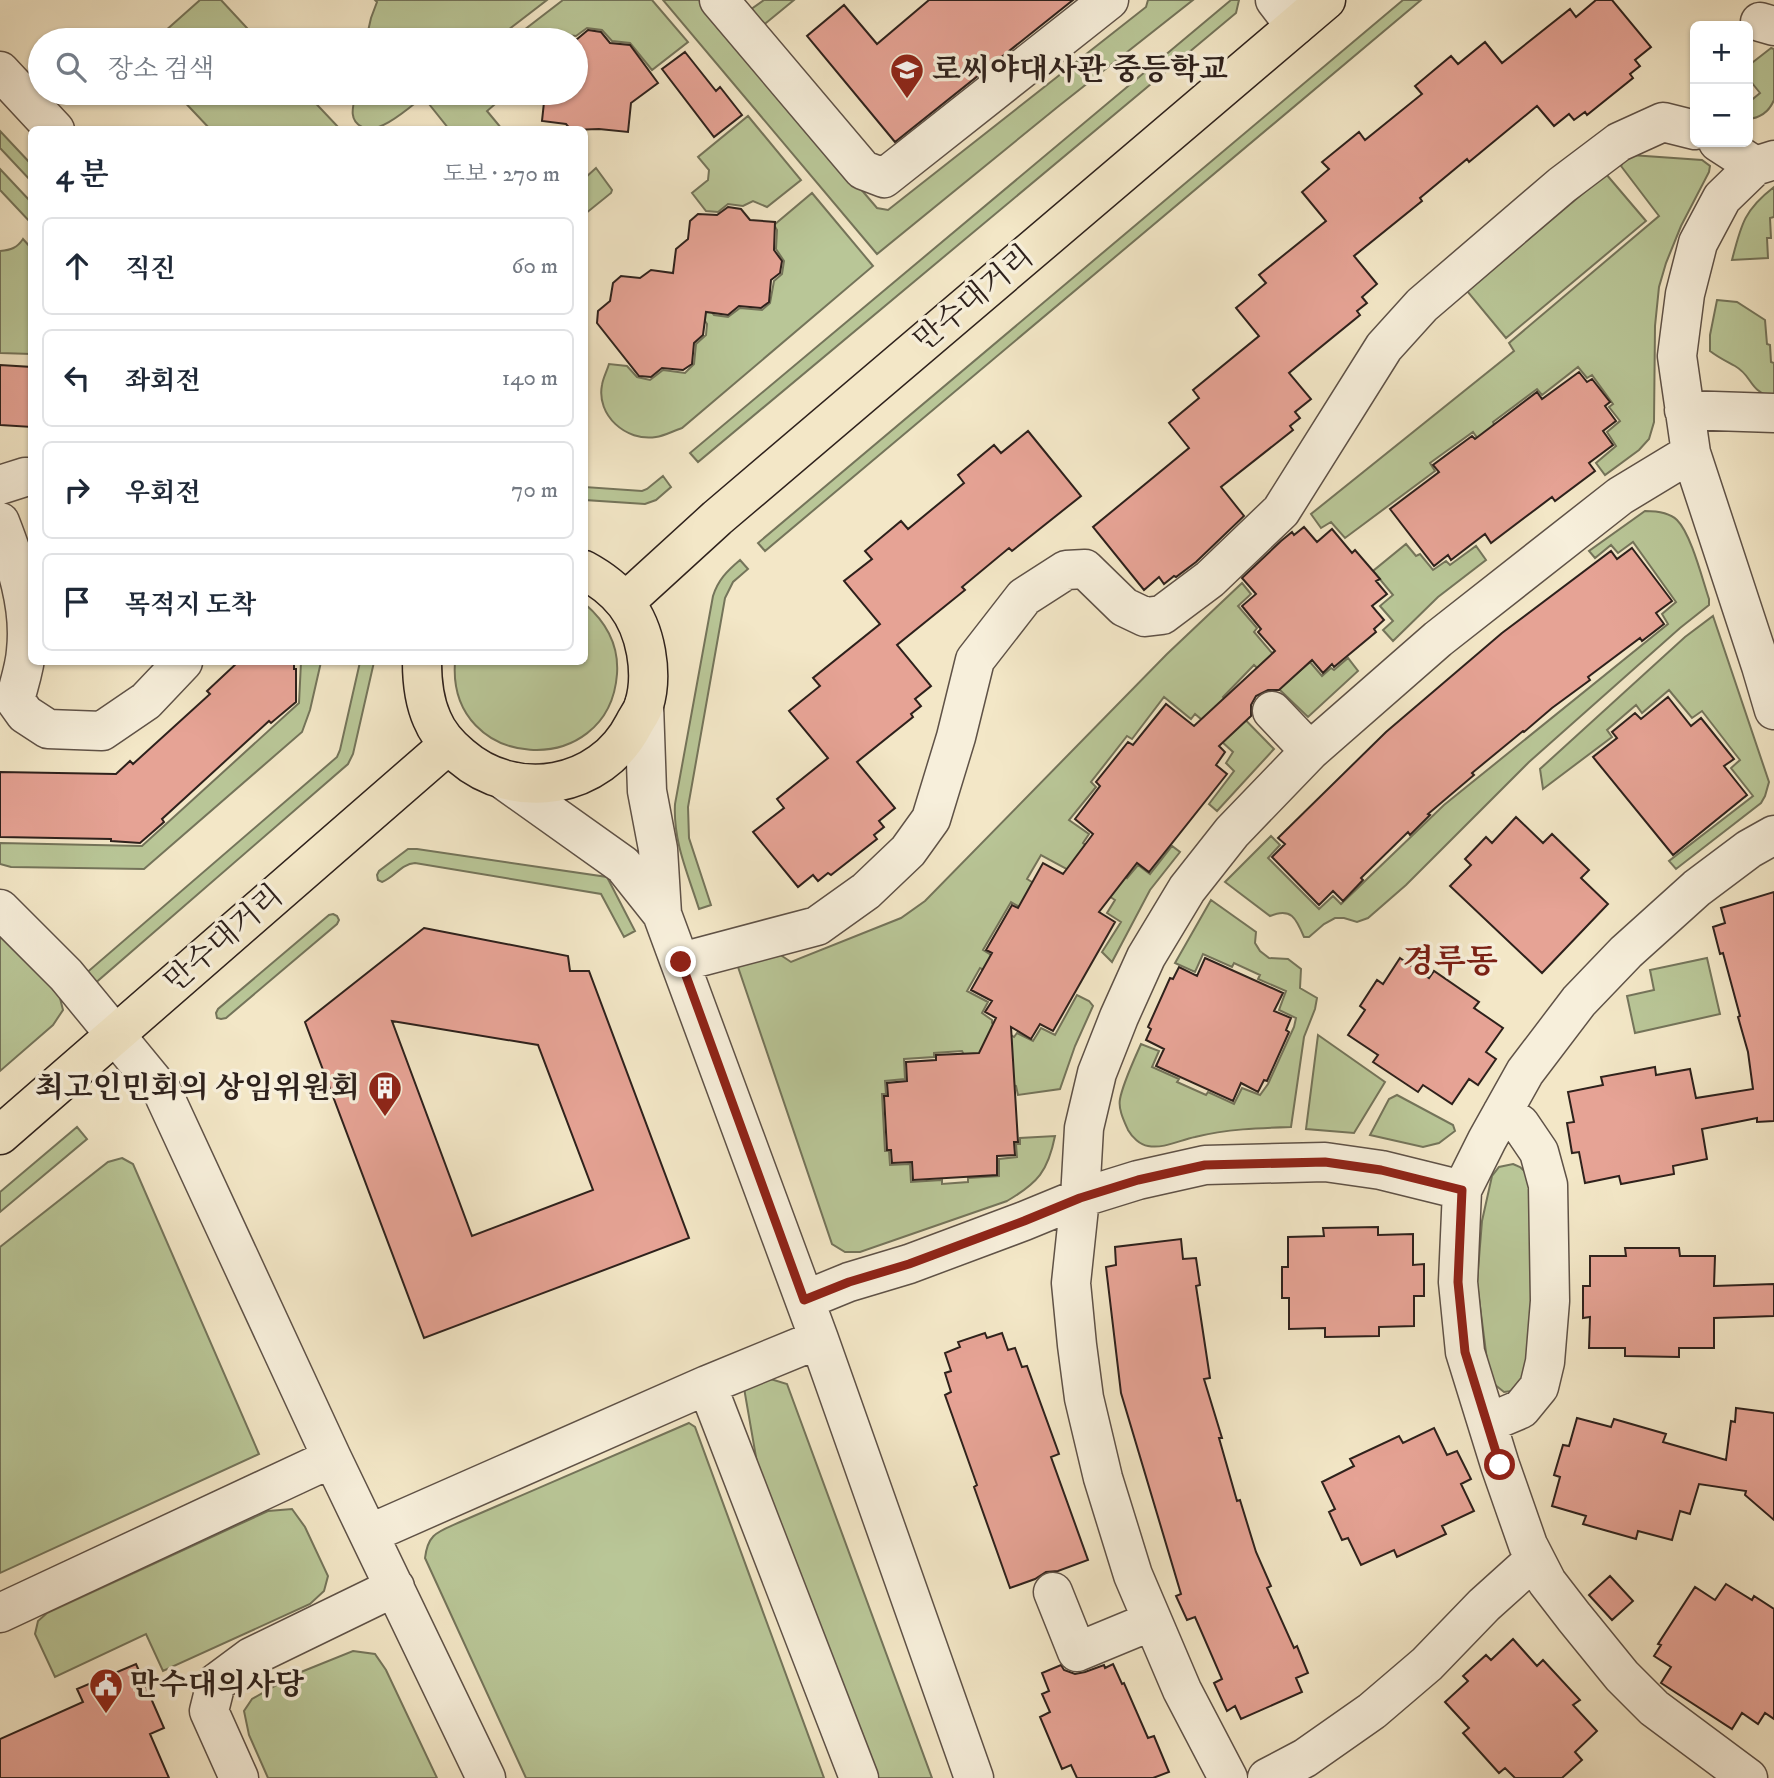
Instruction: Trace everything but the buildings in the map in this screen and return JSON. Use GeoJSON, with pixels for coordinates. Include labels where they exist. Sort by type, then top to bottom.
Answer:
{"type":"FeatureCollection","features":[{"type":"Feature","properties":{"kind":"main road","name":"만수대거리"},"geometry":{"type":"LineString","coordinates":[[625,602],[1284,13],[1326,0]]}},
{"type":"Feature","properties":{"kind":"main road"},"geometry":{"type":"LineString","coordinates":[[422,665],[423,691],[432,720],[448,745],[474,767],[505,781],[538,785],[572,779],[602,763],[627,738],[644,705],[649,669],[642,634],[625,602],[603,581],[588,572]]}},
{"type":"Feature","properties":{"kind":"main road","name":"만수대거리"},"geometry":{"type":"LineString","coordinates":[[0,1135],[448,745]]}},
{"type":"Feature","properties":{"kind":"street"},"geometry":{"type":"LineString","coordinates":[[719,0],[863,170],[884,178],[1110,0]]}},
{"type":"Feature","properties":{"kind":"street"},"geometry":{"type":"LineString","coordinates":[[0,71],[28,101]]}},
{"type":"Feature","properties":{"kind":"street"},"geometry":{"type":"LineString","coordinates":[[32,105],[51,126]]}},
{"type":"Feature","properties":{"kind":"street"},"geometry":{"type":"LineString","coordinates":[[681,962],[817,926],[866,891],[908,851],[932,819],[975,660],[1024,597],[1066,570],[1085,569],[1124,607],[1145,617],[1162,615],[1210,579],[1281,511],[1384,347],[1422,305],[1562,185],[1619,142],[1663,122],[1690,129]]}},
{"type":"Feature","properties":{"kind":"street"},"geometry":{"type":"LineString","coordinates":[[1728,147],[1765,163],[1722,198],[1698,243],[1685,294],[1677,356],[1690,453],[1767,670],[1774,710]]}},
{"type":"Feature","properties":{"kind":"street"},"geometry":{"type":"LineString","coordinates":[[1684,410],[1774,413]]}},
{"type":"Feature","properties":{"kind":"street"},"geometry":{"type":"LineString","coordinates":[[1228,1778],[1182,1690],[1133,1575],[1106,1490],[1084,1398],[1071,1283],[1084,1128],[1097,1073],[1146,957],[1187,889],[1232,832],[1310,751],[1428,648],[1620,496],[1690,453]]}},
{"type":"Feature","properties":{"kind":"street"},"geometry":{"type":"LineString","coordinates":[[0,485],[28,477]]}},
{"type":"Feature","properties":{"kind":"street"},"geometry":{"type":"LineString","coordinates":[[0,522],[22,586],[28,621],[26,654],[15,700],[25,714],[48,729],[102,731],[146,701],[180,665]]}},
{"type":"Feature","properties":{"kind":"street"},"geometry":{"type":"LineString","coordinates":[[644,705],[647,790],[658,849],[663,914],[819,1339],[974,1778]]}},
{"type":"Feature","properties":{"kind":"street"},"geometry":{"type":"LineString","coordinates":[[1272,711],[1310,751]]}},
{"type":"Feature","properties":{"kind":"street"},"geometry":{"type":"LineString","coordinates":[[505,781],[623,866],[663,914]]}},
{"type":"Feature","properties":{"kind":"street"},"geometry":{"type":"LineString","coordinates":[[1748,1778],[1654,1708],[1622,1676],[1554,1591],[1535,1559],[1500,1465],[1465,1352],[1458,1282],[1462,1190],[1525,1072],[1579,1002],[1626,952],[1697,888],[1749,849],[1774,835]]}},
{"type":"Feature","properties":{"kind":"street"},"geometry":{"type":"LineString","coordinates":[[0,909],[66,975],[163,1093],[332,1458],[486,1778]]}},
{"type":"Feature","properties":{"kind":"street"},"geometry":{"type":"LineString","coordinates":[[1488,1423],[1521,1409],[1539,1387],[1545,1362],[1550,1301],[1548,1185],[1539,1152],[1520,1124],[1502,1113]]}},
{"type":"Feature","properties":{"kind":"street"},"geometry":{"type":"LineString","coordinates":[[804,1300],[849,1282],[909,1264],[1080,1198],[1138,1180],[1205,1165],[1325,1162],[1381,1170],[1462,1190]]}},
{"type":"Feature","properties":{"kind":"street"},"geometry":{"type":"LineString","coordinates":[[369,1534],[706,1385],[819,1339]]}},
{"type":"Feature","properties":{"kind":"street"},"geometry":{"type":"LineString","coordinates":[[706,1385],[859,1778]]}},
{"type":"Feature","properties":{"kind":"street"},"geometry":{"type":"LineString","coordinates":[[0,1613],[332,1458]]}},
{"type":"Feature","properties":{"kind":"street"},"geometry":{"type":"LineString","coordinates":[[1268,1778],[1305,1758],[1372,1711],[1427,1664],[1484,1605],[1535,1559]]}},
{"type":"Feature","properties":{"kind":"street"},"geometry":{"type":"LineString","coordinates":[[239,1778],[209,1711],[216,1683],[251,1657],[395,1587]]}},
{"type":"Feature","properties":{"kind":"street"},"geometry":{"type":"LineString","coordinates":[[1053,1592],[1077,1651],[1152,1621]]}},
{"type":"Feature","properties":{"kind":"green space"},"geometry":{"type":"Polygon","coordinates":[[[200,0],[221,0],[247,28],[168,28],[200,0]]]}},
{"type":"Feature","properties":{"kind":"green space"},"geometry":{"type":"Polygon","coordinates":[[[375,0],[547,0],[511,28],[369,28],[377,2],[375,0]]]}},
{"type":"Feature","properties":{"kind":"green space"},"geometry":{"type":"Polygon","coordinates":[[[563,0],[652,0],[688,42],[652,70],[630,43],[612,41],[602,30],[527,28],[563,0]]]}},
{"type":"Feature","properties":{"kind":"green space"},"geometry":{"type":"Polygon","coordinates":[[[663,0],[699,0],[877,208],[888,210],[1146,7],[1148,0],[1193,0],[877,254],[663,0]]]}},
{"type":"Feature","properties":{"kind":"green space"},"geometry":{"type":"Polygon","coordinates":[[[764,0],[794,0],[755,32],[750,10],[764,0]]]}},
{"type":"Feature","properties":{"kind":"green space"},"geometry":{"type":"Polygon","coordinates":[[[1231,0],[1239,0],[1236,13],[698,462],[690,453],[1231,0]]]}},
{"type":"Feature","properties":{"kind":"green space"},"geometry":{"type":"Polygon","coordinates":[[[1403,0],[1421,0],[765,551],[758,543],[1403,0]]]}},
{"type":"Feature","properties":{"kind":"green space"},"geometry":{"type":"Polygon","coordinates":[[[1771,48],[1774,49],[1774,100],[1764,114],[1753,118],[1753,99],[1760,93],[1753,84],[1753,62],[1771,48]]]}},
{"type":"Feature","properties":{"kind":"green space"},"geometry":{"type":"Polygon","coordinates":[[[187,105],[317,105],[337,126],[207,126],[187,105]]]}},
{"type":"Feature","properties":{"kind":"green space"},"geometry":{"type":"Polygon","coordinates":[[[354,105],[413,105],[380,126],[361,126],[353,117],[354,105]]]}},
{"type":"Feature","properties":{"kind":"green space"},"geometry":{"type":"Polygon","coordinates":[[[430,105],[494,105],[487,111],[500,126],[447,126],[430,105]]]}},
{"type":"Feature","properties":{"kind":"green space"},"geometry":{"type":"Polygon","coordinates":[[[748,116],[801,180],[767,207],[753,201],[743,206],[728,204],[718,212],[706,211],[692,193],[708,180],[709,170],[698,157],[748,116]]]}},
{"type":"Feature","properties":{"kind":"green space"},"geometry":{"type":"Polygon","coordinates":[[[0,131],[28,161],[28,178],[0,148],[0,131]]]}},
{"type":"Feature","properties":{"kind":"green space"},"geometry":{"type":"Polygon","coordinates":[[[1631,155],[1702,160],[1710,166],[1681,226],[1659,287],[1655,326],[1654,422],[1649,439],[1639,450],[1605,475],[1596,463],[1616,446],[1607,432],[1620,421],[1609,407],[1613,404],[1592,375],[1587,378],[1578,367],[1542,395],[1537,389],[1493,422],[1495,426],[1478,439],[1473,432],[1430,463],[1435,471],[1345,538],[1331,522],[1321,528],[1311,514],[1514,351],[1509,343],[1659,216],[1621,166],[1631,155]]]}},
{"type":"Feature","properties":{"kind":"green space"},"geometry":{"type":"Polygon","coordinates":[[[596,168],[612,190],[588,212],[588,175],[596,168]]]}},
{"type":"Feature","properties":{"kind":"green space"},"geometry":{"type":"Polygon","coordinates":[[[0,169],[28,199],[28,220],[0,190],[0,169]]]}},
{"type":"Feature","properties":{"kind":"green space"},"geometry":{"type":"Polygon","coordinates":[[[1606,174],[1646,221],[1506,338],[1467,291],[1606,174]]]}},
{"type":"Feature","properties":{"kind":"green space"},"geometry":{"type":"Polygon","coordinates":[[[1774,187],[1774,217],[1770,218],[1771,238],[1767,238],[1768,258],[1732,260],[1745,219],[1756,203],[1774,187]]]}},
{"type":"Feature","properties":{"kind":"green space"},"geometry":{"type":"Polygon","coordinates":[[[812,193],[873,266],[682,428],[659,436],[645,437],[624,431],[609,416],[601,396],[609,364],[627,366],[637,377],[650,380],[663,370],[685,373],[694,364],[696,344],[706,335],[707,324],[699,312],[705,303],[714,315],[728,317],[740,308],[762,310],[770,303],[774,281],[782,274],[784,261],[776,249],[777,230],[774,225],[812,193]]]}},
{"type":"Feature","properties":{"kind":"green space"},"geometry":{"type":"Polygon","coordinates":[[[23,239],[28,245],[28,354],[0,353],[0,251],[18,245],[23,239]]]}},
{"type":"Feature","properties":{"kind":"green space"},"geometry":{"type":"Polygon","coordinates":[[[1717,300],[1737,302],[1765,320],[1767,344],[1770,345],[1771,362],[1774,363],[1774,398],[1759,391],[1741,370],[1710,351],[1710,335],[1717,300]]]}},
{"type":"Feature","properties":{"kind":"green space"},"geometry":{"type":"Polygon","coordinates":[[[663,476],[671,487],[656,500],[645,504],[588,500],[588,487],[642,491],[663,476]]]}},
{"type":"Feature","properties":{"kind":"green space"},"geometry":{"type":"Polygon","coordinates":[[[1645,511],[1670,515],[1682,527],[1696,557],[1709,605],[1529,762],[1406,885],[1368,918],[1357,922],[1335,918],[1309,937],[1304,937],[1292,916],[1283,913],[1270,916],[1225,882],[1271,836],[1280,845],[1268,858],[1319,909],[1333,896],[1341,904],[1444,805],[1668,624],[1662,614],[1676,602],[1633,542],[1618,553],[1611,545],[1595,558],[1589,551],[1645,511]]]}},
{"type":"Feature","properties":{"kind":"green space"},"geometry":{"type":"Polygon","coordinates":[[[1406,544],[1416,556],[1420,554],[1433,570],[1446,561],[1450,565],[1476,546],[1486,560],[1438,597],[1393,641],[1383,630],[1393,621],[1380,606],[1393,595],[1373,571],[1406,544]]]}},
{"type":"Feature","properties":{"kind":"green space"},"geometry":{"type":"Polygon","coordinates":[[[740,560],[748,569],[733,582],[725,598],[688,807],[689,838],[711,905],[699,909],[676,832],[675,804],[713,596],[723,576],[740,560]]]}},
{"type":"Feature","properties":{"kind":"green space"},"geometry":{"type":"Polygon","coordinates":[[[1242,583],[1251,594],[1238,606],[1257,628],[1254,632],[1272,653],[1276,651],[1296,674],[1310,662],[1322,676],[1348,658],[1358,671],[1308,717],[1254,665],[1223,697],[1274,749],[1217,811],[1209,804],[1234,771],[1226,763],[1233,752],[1220,740],[1222,737],[1195,714],[1191,719],[1164,697],[1132,739],[1127,736],[1091,782],[1096,787],[1069,820],[1089,834],[1083,843],[1127,878],[1138,865],[1150,874],[1172,846],[1180,852],[1150,890],[1112,962],[1102,952],[1121,922],[1107,913],[1115,900],[1041,855],[1027,879],[1037,885],[1023,909],[1011,902],[983,950],[996,958],[988,972],[980,968],[967,991],[988,1002],[982,1013],[992,1020],[992,1023],[1014,1037],[1017,1033],[1033,1041],[1041,1028],[1055,1035],[1077,995],[1089,1001],[1093,1006],[1060,1089],[1018,1095],[1016,1086],[964,1055],[962,1051],[934,1053],[934,1057],[904,1059],[905,1079],[885,1081],[886,1094],[882,1094],[885,1151],[889,1151],[890,1165],[910,1164],[911,1182],[942,1180],[942,1184],[968,1182],[968,1178],[999,1176],[999,1159],[1017,1157],[1016,1144],[1020,1144],[1020,1138],[1055,1136],[1045,1167],[1034,1182],[1007,1201],[860,1252],[845,1252],[832,1244],[737,964],[779,954],[791,962],[901,918],[925,901],[1167,654],[1242,583]]]}},
{"type":"Feature","properties":{"kind":"green space"},"geometry":{"type":"Polygon","coordinates":[[[588,607],[610,635],[616,654],[617,674],[607,709],[587,733],[560,747],[530,750],[501,743],[476,725],[459,699],[455,665],[588,665],[588,607]]]}},
{"type":"Feature","properties":{"kind":"green space"},"geometry":{"type":"Polygon","coordinates":[[[1713,616],[1769,782],[1761,803],[1676,869],[1669,861],[1753,796],[1731,768],[1740,760],[1702,711],[1692,718],[1669,690],[1642,713],[1636,705],[1607,730],[1612,737],[1543,789],[1540,769],[1685,637],[1713,616]]]}},
{"type":"Feature","properties":{"kind":"green space"},"geometry":{"type":"Polygon","coordinates":[[[301,665],[320,665],[302,732],[144,869],[11,867],[0,864],[0,843],[142,846],[299,703],[301,665]]]}},
{"type":"Feature","properties":{"kind":"green space"},"geometry":{"type":"Polygon","coordinates":[[[359,665],[373,665],[353,754],[348,764],[93,985],[84,975],[337,757],[359,665]]]}},
{"type":"Feature","properties":{"kind":"green space"},"geometry":{"type":"Polygon","coordinates":[[[408,849],[607,877],[635,931],[624,937],[601,894],[415,863],[382,882],[378,880],[379,871],[408,849]]]}},
{"type":"Feature","properties":{"kind":"green space"},"geometry":{"type":"Polygon","coordinates":[[[1211,900],[1256,932],[1255,943],[1269,958],[1288,959],[1301,969],[1300,988],[1317,998],[1304,1037],[1291,1127],[1255,1128],[1207,1134],[1154,1147],[1145,1145],[1136,1140],[1128,1130],[1120,1103],[1121,1093],[1141,1044],[1159,1051],[1152,1067],[1179,1079],[1177,1082],[1234,1104],[1242,1088],[1260,1095],[1268,1084],[1294,1027],[1296,1018],[1279,1010],[1286,991],[1258,979],[1260,975],[1234,963],[1232,967],[1203,954],[1195,972],[1175,963],[1211,900]]]}},
{"type":"Feature","properties":{"kind":"green space"},"geometry":{"type":"Polygon","coordinates":[[[333,914],[339,920],[337,924],[226,1018],[217,1018],[218,1009],[333,914]]]}},
{"type":"Feature","properties":{"kind":"green space"},"geometry":{"type":"Polygon","coordinates":[[[0,920],[59,994],[63,1010],[53,1025],[0,1071],[0,920]]]}},
{"type":"Feature","properties":{"kind":"green space"},"geometry":{"type":"Polygon","coordinates":[[[1707,958],[1720,1014],[1635,1033],[1627,996],[1654,990],[1650,970],[1707,958]]]}},
{"type":"Feature","properties":{"kind":"green space"},"geometry":{"type":"Polygon","coordinates":[[[1318,1035],[1385,1082],[1354,1133],[1306,1129],[1318,1035]]]}},
{"type":"Feature","properties":{"kind":"green space"},"geometry":{"type":"Polygon","coordinates":[[[1397,1095],[1453,1125],[1455,1131],[1439,1143],[1423,1147],[1370,1135],[1389,1099],[1397,1095]]]}},
{"type":"Feature","properties":{"kind":"green space"},"geometry":{"type":"Polygon","coordinates":[[[77,1127],[87,1139],[0,1212],[0,1192],[77,1127]]]}},
{"type":"Feature","properties":{"kind":"green space"},"geometry":{"type":"Polygon","coordinates":[[[122,1158],[133,1164],[259,1454],[0,1573],[0,1247],[108,1162],[122,1158]]]}},
{"type":"Feature","properties":{"kind":"green space"},"geometry":{"type":"Polygon","coordinates":[[[1513,1164],[1529,1175],[1532,1347],[1520,1390],[1504,1392],[1494,1384],[1488,1368],[1477,1283],[1482,1221],[1492,1176],[1499,1167],[1513,1164]]]}},
{"type":"Feature","properties":{"kind":"green space"},"geometry":{"type":"Polygon","coordinates":[[[764,1377],[787,1384],[932,1778],[873,1778],[764,1503],[744,1388],[764,1377]]]}},
{"type":"Feature","properties":{"kind":"green space"},"geometry":{"type":"Polygon","coordinates":[[[689,1423],[695,1427],[824,1778],[526,1778],[425,1558],[429,1543],[435,1534],[446,1528],[689,1423]]]}},
{"type":"Feature","properties":{"kind":"green space"},"geometry":{"type":"Polygon","coordinates":[[[292,1509],[305,1527],[328,1576],[324,1591],[310,1604],[163,1671],[146,1634],[55,1677],[35,1634],[38,1621],[47,1613],[268,1511],[292,1509]]]}},
{"type":"Feature","properties":{"kind":"green space"},"geometry":{"type":"Polygon","coordinates":[[[353,1651],[375,1654],[386,1670],[437,1778],[268,1778],[249,1735],[244,1711],[252,1699],[296,1674],[353,1651]]]}},
{"type":"Feature","properties":{"kind":"place","name":"로씨야대사관 중등학교"},"geometry":{"type":"Point","coordinates":[907,100]}},
{"type":"Feature","properties":{"kind":"place","name":"최고인민회의 상임위원회"},"geometry":{"type":"Point","coordinates":[385,1118]}},
{"type":"Feature","properties":{"kind":"place","name":"만수대의사당"},"geometry":{"type":"Point","coordinates":[106,1715]}},
{"type":"Feature","properties":{"kind":"district","name":"경루동"},"geometry":{"type":"Point","coordinates":[1450,962]}},
{"type":"Feature","properties":{"kind":"route"},"geometry":{"type":"LineString","coordinates":[[681,962],[804,1300],[849,1282],[909,1264],[1080,1198],[1138,1180],[1205,1165],[1262,1162],[1325,1162],[1381,1170],[1462,1190],[1458,1282],[1465,1352],[1500,1465]]}}]}
